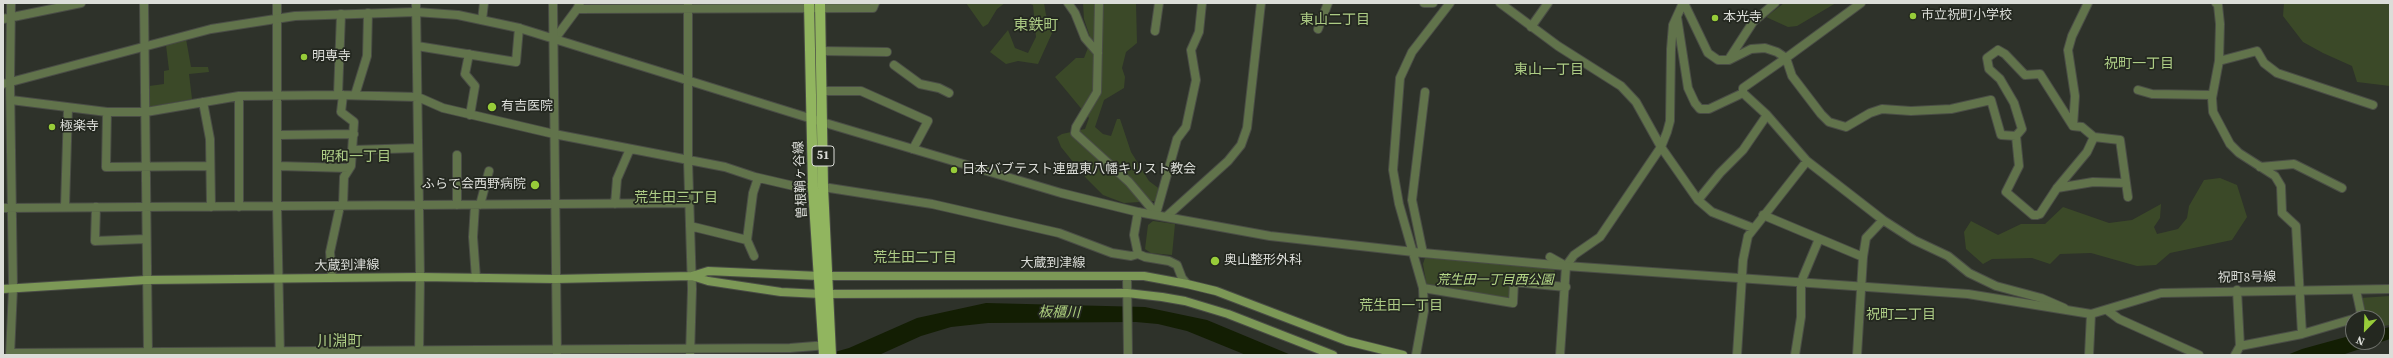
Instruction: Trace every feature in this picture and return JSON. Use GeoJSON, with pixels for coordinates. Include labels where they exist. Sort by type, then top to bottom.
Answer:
{"type":"FeatureCollection","features":[{"type":"Feature","properties":{"kind":"main road","name":"曽根鞘ヶ谷線"},"geometry":{"type":"LineString","coordinates":[[809,5],[811,119],[818,188],[827,350]]}},
{"type":"Feature","properties":{"kind":"main road","name":"曽根鞘ヶ谷線"},"geometry":{"type":"LineString","coordinates":[[818,188],[822,122],[820,5]]}},
{"type":"Feature","properties":{"kind":"main road","name":"大蔵到津線"},"geometry":{"type":"LineString","coordinates":[[3,289],[146,280],[420,277],[555,279],[692,276],[708,271],[823,276],[1128,276],[1167,280],[1187,284],[1243,301],[1347,341],[1403,355]]}},
{"type":"Feature","properties":{"kind":"main road","name":"大蔵到津線"},"geometry":{"type":"LineString","coordinates":[[692,276],[708,281],[781,292],[825,294],[1127,293],[1162,297],[1205,307],[1334,355]]}},
{"type":"Feature","properties":{"kind":"street"},"geometry":{"type":"LineString","coordinates":[[11,3],[7,18],[6,83],[11,100],[7,158],[12,208],[13,288],[10,354],[690,352],[790,348],[827,350]]}},
{"type":"Feature","properties":{"kind":"street"},"geometry":{"type":"LineString","coordinates":[[7,18],[78,3]]}},
{"type":"Feature","properties":{"kind":"street"},"geometry":{"type":"LineString","coordinates":[[144,3],[143,46],[146,112],[146,280],[148,354]]}},
{"type":"Feature","properties":{"kind":"street"},"geometry":{"type":"LineString","coordinates":[[276,3],[278,135],[277,206],[280,353]]}},
{"type":"Feature","properties":{"kind":"street"},"geometry":{"type":"LineString","coordinates":[[416,3],[420,277],[418,353]]}},
{"type":"Feature","properties":{"kind":"street"},"geometry":{"type":"LineString","coordinates":[[482,20],[484,3]]}},
{"type":"Feature","properties":{"kind":"street"},"geometry":{"type":"LineString","coordinates":[[553,3],[556,353]]}},
{"type":"Feature","properties":{"kind":"street"},"geometry":{"type":"LineString","coordinates":[[554,40],[578,6],[820,5],[873,8],[875,3]]}},
{"type":"Feature","properties":{"kind":"street"},"geometry":{"type":"LineString","coordinates":[[1068,3],[1075,13],[1085,38],[1098,53]]}},
{"type":"Feature","properties":{"kind":"street"},"geometry":{"type":"LineString","coordinates":[[1099,3],[1097,92],[1076,128],[1075,133],[1129,182],[1156,214]]}},
{"type":"Feature","properties":{"kind":"street"},"geometry":{"type":"LineString","coordinates":[[1155,32],[1159,3]]}},
{"type":"Feature","properties":{"kind":"street"},"geometry":{"type":"LineString","coordinates":[[1156,214],[1177,139],[1186,127],[1196,80],[1191,50],[1199,32],[1202,3]]}},
{"type":"Feature","properties":{"kind":"street"},"geometry":{"type":"LineString","coordinates":[[1167,216],[1228,161],[1241,146],[1247,128],[1261,3]]}},
{"type":"Feature","properties":{"kind":"street"},"geometry":{"type":"LineString","coordinates":[[1318,29],[1328,3]]}},
{"type":"Feature","properties":{"kind":"street"},"geometry":{"type":"LineString","coordinates":[[1424,3],[1433,3]]}},
{"type":"Feature","properties":{"kind":"street"},"geometry":{"type":"LineString","coordinates":[[1416,355],[1424,311],[1423,288],[1399,204],[1393,170],[1400,78],[1412,52],[1450,3]]}},
{"type":"Feature","properties":{"kind":"street"},"geometry":{"type":"LineString","coordinates":[[1500,3],[1531,27],[1621,86],[1636,102],[1660,147],[1698,200],[1712,212],[1753,228]]}},
{"type":"Feature","properties":{"kind":"street"},"geometry":{"type":"LineString","coordinates":[[1531,27],[1548,3]]}},
{"type":"Feature","properties":{"kind":"street"},"geometry":{"type":"LineString","coordinates":[[1560,355],[1566,287],[1566,266],[1574,255],[1600,237],[1660,147],[1670,121],[1671,49],[1673,24],[1684,3]]}},
{"type":"Feature","properties":{"kind":"street"},"geometry":{"type":"LineString","coordinates":[[1684,3],[1708,53],[1718,60],[1729,60],[1751,49],[1765,48],[1777,52],[1786,58],[1792,76],[1820,114],[1830,122],[1846,127],[1870,113],[1882,109],[1911,111],[1951,109],[1990,100],[2001,135],[2016,136]]}},
{"type":"Feature","properties":{"kind":"street"},"geometry":{"type":"LineString","coordinates":[[1729,60],[1753,22],[1775,3]]}},
{"type":"Feature","properties":{"kind":"street"},"geometry":{"type":"LineString","coordinates":[[1743,93],[1743,88],[1861,3]]}},
{"type":"Feature","properties":{"kind":"street"},"geometry":{"type":"LineString","coordinates":[[2073,126],[2075,96],[2068,50],[2072,36],[2088,3]]}},
{"type":"Feature","properties":{"kind":"street"},"geometry":{"type":"LineString","coordinates":[[2216,3],[2218,5],[2220,24],[2220,61],[2212,95],[2213,112],[2230,144],[2239,153],[2275,176],[2281,186],[2282,213],[2296,226],[2302,334]]}},
{"type":"Feature","properties":{"kind":"street"},"geometry":{"type":"LineString","coordinates":[[688,6],[688,161],[692,276],[690,352]]}},
{"type":"Feature","properties":{"kind":"street"},"geometry":{"type":"LineString","coordinates":[[6,83],[211,29],[277,20],[341,14],[416,12],[458,15],[519,28],[811,119],[1046,189],[1138,212],[1156,214],[1270,236],[1423,253],[1566,266],[1801,282],[1861,288],[1968,294],[2091,314],[2089,355]]}},
{"type":"Feature","properties":{"kind":"street"},"geometry":{"type":"LineString","coordinates":[[355,95],[367,56],[368,13]]}},
{"type":"Feature","properties":{"kind":"street"},"geometry":{"type":"LineString","coordinates":[[332,278],[330,252],[342,206],[344,177],[348,168],[351,166],[354,134],[354,122],[341,112],[341,14]]}},
{"type":"Feature","properties":{"kind":"street"},"geometry":{"type":"LineString","coordinates":[[1677,17],[1688,88],[1695,103],[1700,109],[1709,109],[1743,93]]}},
{"type":"Feature","properties":{"kind":"street"},"geometry":{"type":"LineString","coordinates":[[417,46],[516,62],[519,28]]}},
{"type":"Feature","properties":{"kind":"street"},"geometry":{"type":"LineString","coordinates":[[2094,137],[2087,152],[2057,188],[2040,214],[2032,215],[2006,192],[2019,166],[2016,136],[2022,129],[2020,119],[2000,79],[1989,69],[1987,58],[1998,50],[2005,54],[2025,75],[2040,74],[2045,80],[2055,100],[2073,126],[2082,127],[2094,137],[2120,140],[2128,197]]}},
{"type":"Feature","properties":{"kind":"street"},"geometry":{"type":"LineString","coordinates":[[821,51],[887,52]]}},
{"type":"Feature","properties":{"kind":"street"},"geometry":{"type":"LineString","coordinates":[[2220,61],[2257,51],[2264,63],[2277,73],[2373,105]]}},
{"type":"Feature","properties":{"kind":"street"},"geometry":{"type":"LineString","coordinates":[[469,54],[465,74],[475,86],[470,115]]}},
{"type":"Feature","properties":{"kind":"street"},"geometry":{"type":"LineString","coordinates":[[894,65],[920,84],[939,88],[948,93]]}},
{"type":"Feature","properties":{"kind":"street"},"geometry":{"type":"LineString","coordinates":[[2138,90],[2152,94],[2212,95]]}},
{"type":"Feature","properties":{"kind":"street"},"geometry":{"type":"LineString","coordinates":[[822,91],[861,91],[928,121],[913,149]]}},
{"type":"Feature","properties":{"kind":"street"},"geometry":{"type":"LineString","coordinates":[[1423,253],[1412,200],[1425,92]]}},
{"type":"Feature","properties":{"kind":"street"},"geometry":{"type":"LineString","coordinates":[[1743,93],[1767,115],[1807,161],[1883,220],[1914,240],[1948,256],[1969,273],[1996,286],[2041,298],[2070,311]]}},
{"type":"Feature","properties":{"kind":"street"},"geometry":{"type":"LineString","coordinates":[[11,100],[107,112],[146,112],[239,96],[355,95],[418,97],[443,108],[470,115],[554,134],[725,167],[758,178],[932,204],[1059,233],[1112,253],[1131,256],[1138,254],[1145,258],[1174,263],[1180,268],[1182,278],[1187,284]]}},
{"type":"Feature","properties":{"kind":"street"},"geometry":{"type":"LineString","coordinates":[[239,96],[240,206]]}},
{"type":"Feature","properties":{"kind":"street"},"geometry":{"type":"LineString","coordinates":[[203,102],[210,139],[211,207]]}},
{"type":"Feature","properties":{"kind":"street"},"geometry":{"type":"LineString","coordinates":[[65,207],[68,108]]}},
{"type":"Feature","properties":{"kind":"street"},"geometry":{"type":"LineString","coordinates":[[107,112],[106,167],[210,166]]}},
{"type":"Feature","properties":{"kind":"street"},"geometry":{"type":"LineString","coordinates":[[1698,200],[1720,173],[1743,150],[1767,115]]}},
{"type":"Feature","properties":{"kind":"street"},"geometry":{"type":"LineString","coordinates":[[278,135],[354,134]]}},
{"type":"Feature","properties":{"kind":"street"},"geometry":{"type":"LineString","coordinates":[[353,150],[418,148]]}},
{"type":"Feature","properties":{"kind":"street"},"geometry":{"type":"LineString","coordinates":[[615,204],[617,179],[630,149]]}},
{"type":"Feature","properties":{"kind":"street"},"geometry":{"type":"LineString","coordinates":[[457,155],[457,205]]}},
{"type":"Feature","properties":{"kind":"street"},"geometry":{"type":"LineString","coordinates":[[1737,355],[1745,247],[1753,228],[1807,161]]}},
{"type":"Feature","properties":{"kind":"street"},"geometry":{"type":"LineString","coordinates":[[2260,167],[2294,164],[2342,188]]}},
{"type":"Feature","properties":{"kind":"street"},"geometry":{"type":"LineString","coordinates":[[278,166],[348,168]]}},
{"type":"Feature","properties":{"kind":"street"},"geometry":{"type":"LineString","coordinates":[[476,278],[478,205],[489,171]]}},
{"type":"Feature","properties":{"kind":"street"},"geometry":{"type":"LineString","coordinates":[[754,256],[747,240],[753,193],[758,178]]}},
{"type":"Feature","properties":{"kind":"street"},"geometry":{"type":"LineString","coordinates":[[2057,188],[2093,182],[2125,183]]}},
{"type":"Feature","properties":{"kind":"street"},"geometry":{"type":"LineString","coordinates":[[3,208],[690,203]]}},
{"type":"Feature","properties":{"kind":"street"},"geometry":{"type":"LineString","coordinates":[[96,207],[96,241],[146,239]]}},
{"type":"Feature","properties":{"kind":"street"},"geometry":{"type":"LineString","coordinates":[[1138,212],[1134,235],[1138,254]]}},
{"type":"Feature","properties":{"kind":"street"},"geometry":{"type":"LineString","coordinates":[[1763,216],[1863,258]]}},
{"type":"Feature","properties":{"kind":"street"},"geometry":{"type":"LineString","coordinates":[[1856,355],[1863,258],[1866,238],[1883,220]]}},
{"type":"Feature","properties":{"kind":"street"},"geometry":{"type":"LineString","coordinates":[[690,226],[747,240]]}},
{"type":"Feature","properties":{"kind":"street"},"geometry":{"type":"LineString","coordinates":[[1795,355],[1801,317],[1801,282],[1819,239]]}},
{"type":"Feature","properties":{"kind":"street"},"geometry":{"type":"LineString","coordinates":[[1550,257],[1566,266]]}},
{"type":"Feature","properties":{"kind":"street"},"geometry":{"type":"LineString","coordinates":[[1167,280],[1175,274],[1176,267],[1174,263]]}},
{"type":"Feature","properties":{"kind":"street"},"geometry":{"type":"LineString","coordinates":[[1128,276],[1128,355]]}},
{"type":"Feature","properties":{"kind":"street"},"geometry":{"type":"LineString","coordinates":[[1423,288],[1513,303],[1514,282],[1566,287]]}},
{"type":"Feature","properties":{"kind":"street","name":"祝町8号線"},"geometry":{"type":"LineString","coordinates":[[2091,314],[2161,293],[2237,290],[2356,290],[2390,288]]}},
{"type":"Feature","properties":{"kind":"street"},"geometry":{"type":"LineString","coordinates":[[2235,355],[2240,346],[2237,290]]}},
{"type":"Feature","properties":{"kind":"street"},"geometry":{"type":"LineString","coordinates":[[2356,290],[2357,310]]}},
{"type":"Feature","properties":{"kind":"street"},"geometry":{"type":"LineString","coordinates":[[2107,310],[2119,319],[2200,355]]}},
{"type":"Feature","properties":{"kind":"street"},"geometry":{"type":"LineString","coordinates":[[2240,346],[2302,334],[2345,322]]}},
{"type":"Feature","properties":{"kind":"green space"},"geometry":{"type":"Polygon","coordinates":[[[966,3],[1005,3],[997,9],[988,24],[983,27],[966,3]]]}},
{"type":"Feature","properties":{"kind":"green space"},"geometry":{"type":"Polygon","coordinates":[[[1028,3],[1044,3],[1046,15],[1053,31],[1038,64],[1018,61],[1006,64],[990,52],[1008,30],[1015,48],[1028,53],[1036,37],[1033,5],[1028,3]]]}},
{"type":"Feature","properties":{"kind":"green space"},"geometry":{"type":"Polygon","coordinates":[[[1083,3],[1136,3],[1137,43],[1126,52],[1122,68],[1125,77],[1124,88],[1104,100],[1095,127],[1103,134],[1111,136],[1117,119],[1120,119],[1131,152],[1149,181],[1161,190],[1155,201],[1124,203],[1103,195],[1086,178],[1061,147],[1057,137],[1062,134],[1085,129],[1089,118],[1055,77],[1076,58],[1084,58],[1091,40],[1084,19],[1083,3]]]}},
{"type":"Feature","properties":{"kind":"green space"},"geometry":{"type":"Polygon","coordinates":[[[1784,3],[1836,3],[1797,26],[1788,27],[1766,17],[1784,3]]]}},
{"type":"Feature","properties":{"kind":"green space"},"geometry":{"type":"Polygon","coordinates":[[[2284,3],[2390,3],[2390,86],[2357,82],[2352,66],[2303,42],[2283,16],[2284,3]]]}},
{"type":"Feature","properties":{"kind":"green space"},"geometry":{"type":"Polygon","coordinates":[[[186,39],[191,67],[208,67],[209,72],[189,74],[192,99],[149,107],[149,86],[164,84],[164,71],[169,70],[166,45],[186,39]]]}},
{"type":"Feature","properties":{"kind":"green space"},"geometry":{"type":"Polygon","coordinates":[[[2220,178],[2237,185],[2247,217],[2232,240],[2170,253],[2156,265],[2137,266],[2091,253],[2060,254],[2050,264],[2032,258],[1992,259],[1983,264],[1966,249],[1964,232],[1971,221],[1998,235],[2021,224],[2045,224],[2063,207],[2109,223],[2132,220],[2161,204],[2160,218],[2154,227],[2157,234],[2178,229],[2187,218],[2189,206],[2204,180],[2220,178]]]}},
{"type":"Feature","properties":{"kind":"green space"},"geometry":{"type":"Polygon","coordinates":[[[1153,221],[1175,224],[1172,255],[1151,253],[1145,249],[1148,225],[1153,221]]]}},
{"type":"Feature","properties":{"kind":"green space","name":"荒生田一丁目西公園"},"geometry":{"type":"Polygon","coordinates":[[[1425,258],[1555,268],[1553,282],[1512,278],[1511,301],[1427,287],[1423,264],[1425,258]]]}},
{"type":"Feature","properties":{"kind":"green space"},"geometry":{"type":"Polygon","coordinates":[[[2390,296],[2390,325],[2385,326],[2385,310],[2364,310],[2360,298],[2390,296]]]}},
{"type":"Feature","properties":{"kind":"water","name":"板櫃川"},"geometry":{"type":"Polygon","coordinates":[[[986,303],[1145,307],[1207,320],[1291,355],[1246,355],[1187,331],[1158,324],[1136,322],[988,323],[951,327],[921,336],[879,355],[824,355],[849,348],[917,318],[986,303]]]}},
{"type":"Feature","properties":{"kind":"water"},"geometry":{"type":"Polygon","coordinates":[[[2390,327],[2390,339],[2385,341],[2385,328],[2390,327]]]}},
{"type":"Feature","properties":{"kind":"water"},"geometry":{"type":"Polygon","coordinates":[[[2345,337],[2345,350],[2357,350],[2342,355],[2287,355],[2302,349],[2345,337]]]}},
{"type":"Feature","properties":{"kind":"place","name":"市立祝町小学校"},"geometry":{"type":"Point","coordinates":[1913,16]}},
{"type":"Feature","properties":{"kind":"place","name":"本光寺"},"geometry":{"type":"Point","coordinates":[1715,18]}},
{"type":"Feature","properties":{"kind":"place","name":"明専寺"},"geometry":{"type":"Point","coordinates":[304,57]}},
{"type":"Feature","properties":{"kind":"place","name":"有吉医院"},"geometry":{"type":"Point","coordinates":[492,107]}},
{"type":"Feature","properties":{"kind":"place","name":"極楽寺"},"geometry":{"type":"Point","coordinates":[52,127]}},
{"type":"Feature","properties":{"kind":"place","name":"日本バブテスト連盟東八幡キリスト教会"},"geometry":{"type":"Point","coordinates":[954,170]}},
{"type":"Feature","properties":{"kind":"place","name":"ふらて会西野病院"},"geometry":{"type":"Point","coordinates":[535,185]}},
{"type":"Feature","properties":{"kind":"place","name":"奥山整形外科"},"geometry":{"type":"Point","coordinates":[1215,261]}},
{"type":"Feature","properties":{"kind":"district","name":"東山二丁目"},"geometry":{"type":"Point","coordinates":[1335,20]}},
{"type":"Feature","properties":{"kind":"district","name":"東鉄町"},"geometry":{"type":"Point","coordinates":[1036,26]}},
{"type":"Feature","properties":{"kind":"district","name":"祝町一丁目"},"geometry":{"type":"Point","coordinates":[2139,64]}},
{"type":"Feature","properties":{"kind":"district","name":"東山一丁目"},"geometry":{"type":"Point","coordinates":[1549,70]}},
{"type":"Feature","properties":{"kind":"district","name":"昭和一丁目"},"geometry":{"type":"Point","coordinates":[356,157]}},
{"type":"Feature","properties":{"kind":"district","name":"荒生田三丁目"},"geometry":{"type":"Point","coordinates":[676,198]}},
{"type":"Feature","properties":{"kind":"district","name":"荒生田二丁目"},"geometry":{"type":"Point","coordinates":[915,258]}},
{"type":"Feature","properties":{"kind":"district","name":"荒生田一丁目"},"geometry":{"type":"Point","coordinates":[1401,306]}},
{"type":"Feature","properties":{"kind":"district","name":"祝町二丁目"},"geometry":{"type":"Point","coordinates":[1901,315]}},
{"type":"Feature","properties":{"kind":"district","name":"川淵町"},"geometry":{"type":"Point","coordinates":[340,342]}}]}
